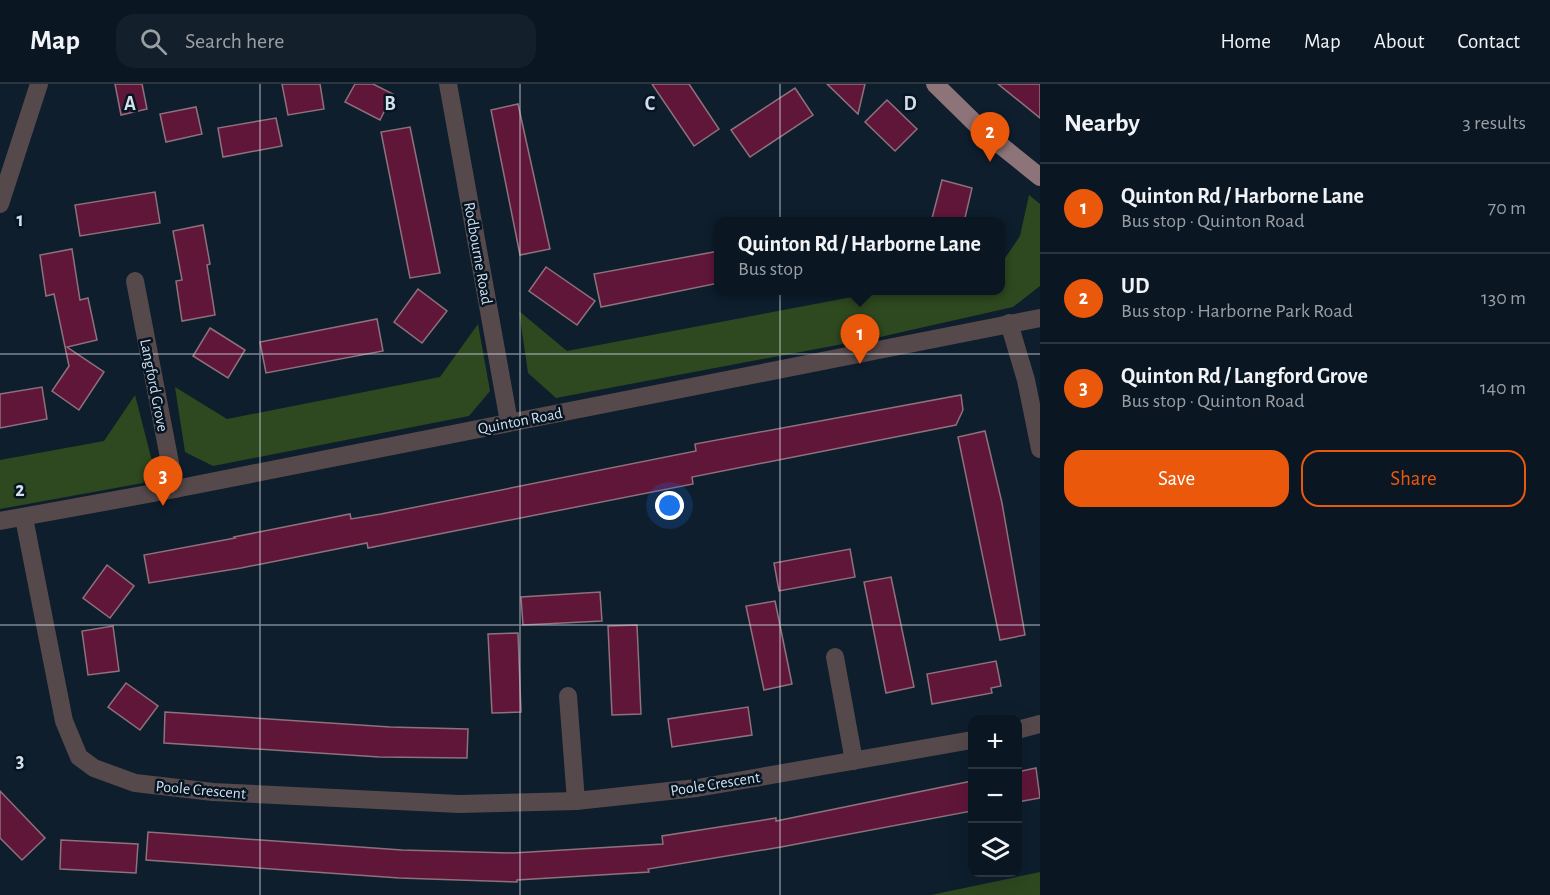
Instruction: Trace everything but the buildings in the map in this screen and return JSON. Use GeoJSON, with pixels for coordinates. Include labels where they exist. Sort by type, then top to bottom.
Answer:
{"type":"FeatureCollection","features":[{"type":"Feature","properties":{"kind":"main road"},"geometry":{"type":"LineString","coordinates":[[935,84],[984,132],[1040,177]]}},
{"type":"Feature","properties":{"kind":"street"},"geometry":{"type":"LineString","coordinates":[[0,204],[39,84]]}},
{"type":"Feature","properties":{"kind":"street","name":"Rodbourne Road"},"geometry":{"type":"LineString","coordinates":[[448,84],[509,422]]}},
{"type":"Feature","properties":{"kind":"street","name":"Langford Grove"},"geometry":{"type":"LineString","coordinates":[[135,281],[175,489]]}},
{"type":"Feature","properties":{"kind":"street"},"geometry":{"type":"LineString","coordinates":[[1040,306],[1012,323],[1040,449]]}},
{"type":"Feature","properties":{"kind":"street","name":"Quinton Road"},"geometry":{"type":"LineString","coordinates":[[0,521],[175,489],[1040,318]]}},
{"type":"Feature","properties":{"kind":"street","name":"Poole Crescent"},"geometry":{"type":"LineString","coordinates":[[24,518],[64,721],[79,757],[94,768],[135,783],[213,792],[459,804],[576,801],[697,788],[968,741]]}},
{"type":"Feature","properties":{"kind":"street"},"geometry":{"type":"LineString","coordinates":[[835,657],[854,761]]}},
{"type":"Feature","properties":{"kind":"street"},"geometry":{"type":"LineString","coordinates":[[568,696],[576,801]]}},
{"type":"Feature","properties":{"kind":"street"},"geometry":{"type":"LineString","coordinates":[[1022,729],[1040,724]]}},
{"type":"Feature","properties":{"kind":"green space"},"geometry":{"type":"Polygon","coordinates":[[[1029,195],[1040,204],[1040,286],[1013,307],[880,337],[556,398],[528,373],[519,311],[567,351],[863,295],[1005,295],[1005,258],[1020,236],[1029,195]]]}},
{"type":"Feature","properties":{"kind":"green space"},"geometry":{"type":"Polygon","coordinates":[[[478,324],[490,391],[469,416],[213,466],[185,452],[175,387],[227,419],[440,377],[478,324]]]}},
{"type":"Feature","properties":{"kind":"green space"},"geometry":{"type":"Polygon","coordinates":[[[135,395],[153,465],[143,483],[0,509],[0,460],[104,441],[135,395]]]}},
{"type":"Feature","properties":{"kind":"green space"},"geometry":{"type":"Polygon","coordinates":[[[1040,872],[1040,895],[931,895],[1022,877],[1040,872]]]}},
{"type":"Feature","properties":{"kind":"place","name":"UD"},"geometry":{"type":"Point","coordinates":[990,162]}},
{"type":"Feature","properties":{"kind":"place","name":"Quinton Rd / Harborne Lane"},"geometry":{"type":"Point","coordinates":[860,364]}},
{"type":"Feature","properties":{"kind":"place","name":"Quinton Rd / Langford Grove"},"geometry":{"type":"Point","coordinates":[163,506]}}]}
